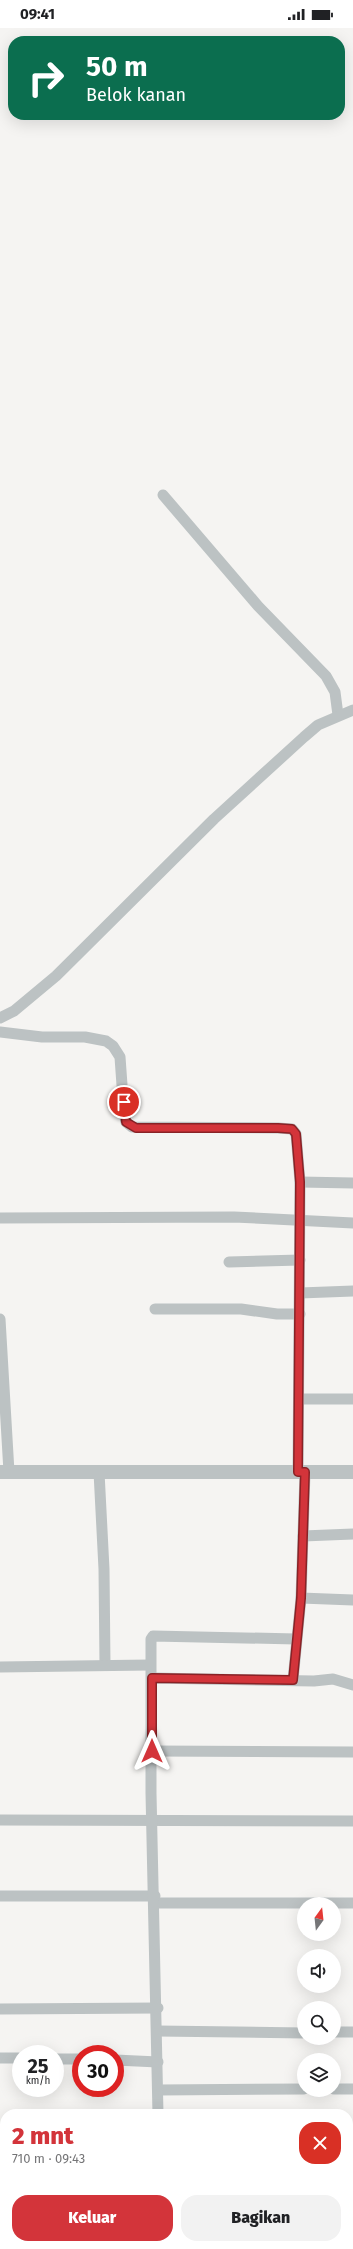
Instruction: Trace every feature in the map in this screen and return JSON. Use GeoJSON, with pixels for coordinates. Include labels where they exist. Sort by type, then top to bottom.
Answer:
{"type":"FeatureCollection","features":[{"type":"Feature","properties":{"kind":"street"},"geometry":{"type":"LineString","coordinates":[[162,495],[258,606],[326,676],[335,692],[338,715]]}},
{"type":"Feature","properties":{"kind":"street"},"geometry":{"type":"LineString","coordinates":[[0,1018],[14,1011],[56,976],[214,819],[304,736],[318,725],[338,715],[353,710]]}},
{"type":"Feature","properties":{"kind":"street"},"geometry":{"type":"LineString","coordinates":[[0,1032],[42,1037],[98,1038],[113,1046],[120,1057],[126,1122],[132,1127],[292,1129],[296,1134],[300,1182],[299,1399],[303,1536],[301,1598],[293,1680]]}},
{"type":"Feature","properties":{"kind":"street"},"geometry":{"type":"LineString","coordinates":[[300,1182],[353,1183]]}},
{"type":"Feature","properties":{"kind":"street"},"geometry":{"type":"LineString","coordinates":[[0,1218],[226,1217],[353,1223]]}},
{"type":"Feature","properties":{"kind":"street"},"geometry":{"type":"LineString","coordinates":[[229,1262],[300,1260]]}},
{"type":"Feature","properties":{"kind":"street"},"geometry":{"type":"LineString","coordinates":[[300,1293],[353,1292]]}},
{"type":"Feature","properties":{"kind":"street"},"geometry":{"type":"LineString","coordinates":[[155,1309],[241,1309],[277,1314],[300,1314]]}},
{"type":"Feature","properties":{"kind":"street"},"geometry":{"type":"LineString","coordinates":[[0,1319],[4,1472],[353,1472]]}},
{"type":"Feature","properties":{"kind":"street"},"geometry":{"type":"LineString","coordinates":[[299,1399],[353,1399]]}},
{"type":"Feature","properties":{"kind":"street"},"geometry":{"type":"LineString","coordinates":[[99,1472],[104,1569],[105,1665]]}},
{"type":"Feature","properties":{"kind":"street"},"geometry":{"type":"LineString","coordinates":[[303,1536],[353,1534]]}},
{"type":"Feature","properties":{"kind":"street"},"geometry":{"type":"LineString","coordinates":[[301,1598],[353,1600]]}},
{"type":"Feature","properties":{"kind":"street"},"geometry":{"type":"LineString","coordinates":[[158,2109],[158,2090],[151,2062],[158,2031],[158,2008],[149,1898],[152,1821],[152,1678],[144,1665],[151,1639],[153,1636],[296,1639]]}},
{"type":"Feature","properties":{"kind":"street"},"geometry":{"type":"LineString","coordinates":[[0,1667],[144,1665]]}},
{"type":"Feature","properties":{"kind":"street"},"geometry":{"type":"LineString","coordinates":[[152,1678],[293,1680],[333,1679],[353,1686]]}},
{"type":"Feature","properties":{"kind":"street"},"geometry":{"type":"LineString","coordinates":[[152,1751],[353,1752]]}},
{"type":"Feature","properties":{"kind":"street"},"geometry":{"type":"LineString","coordinates":[[0,1820],[353,1821]]}},
{"type":"Feature","properties":{"kind":"street"},"geometry":{"type":"LineString","coordinates":[[0,1896],[353,1903]]}},
{"type":"Feature","properties":{"kind":"street"},"geometry":{"type":"LineString","coordinates":[[0,2009],[158,2008]]}},
{"type":"Feature","properties":{"kind":"street"},"geometry":{"type":"LineString","coordinates":[[158,2031],[297,2032]]}},
{"type":"Feature","properties":{"kind":"street"},"geometry":{"type":"LineString","coordinates":[[341,2032],[353,2032]]}},
{"type":"Feature","properties":{"kind":"street"},"geometry":{"type":"LineString","coordinates":[[0,2058],[12,2058]]}},
{"type":"Feature","properties":{"kind":"street"},"geometry":{"type":"LineString","coordinates":[[124,2060],[151,2062]]}},
{"type":"Feature","properties":{"kind":"street"},"geometry":{"type":"LineString","coordinates":[[158,2090],[297,2089]]}},
{"type":"Feature","properties":{"kind":"street"},"geometry":{"type":"LineString","coordinates":[[341,2089],[353,2089]]}},
{"type":"Feature","properties":{"kind":"route"},"geometry":{"type":"LineString","coordinates":[[124,1102],[126,1122],[129,1126],[136,1128],[292,1129],[296,1134],[300,1182],[298,1472],[305,1472],[301,1598],[293,1680],[152,1678],[152,1751]]}}]}
